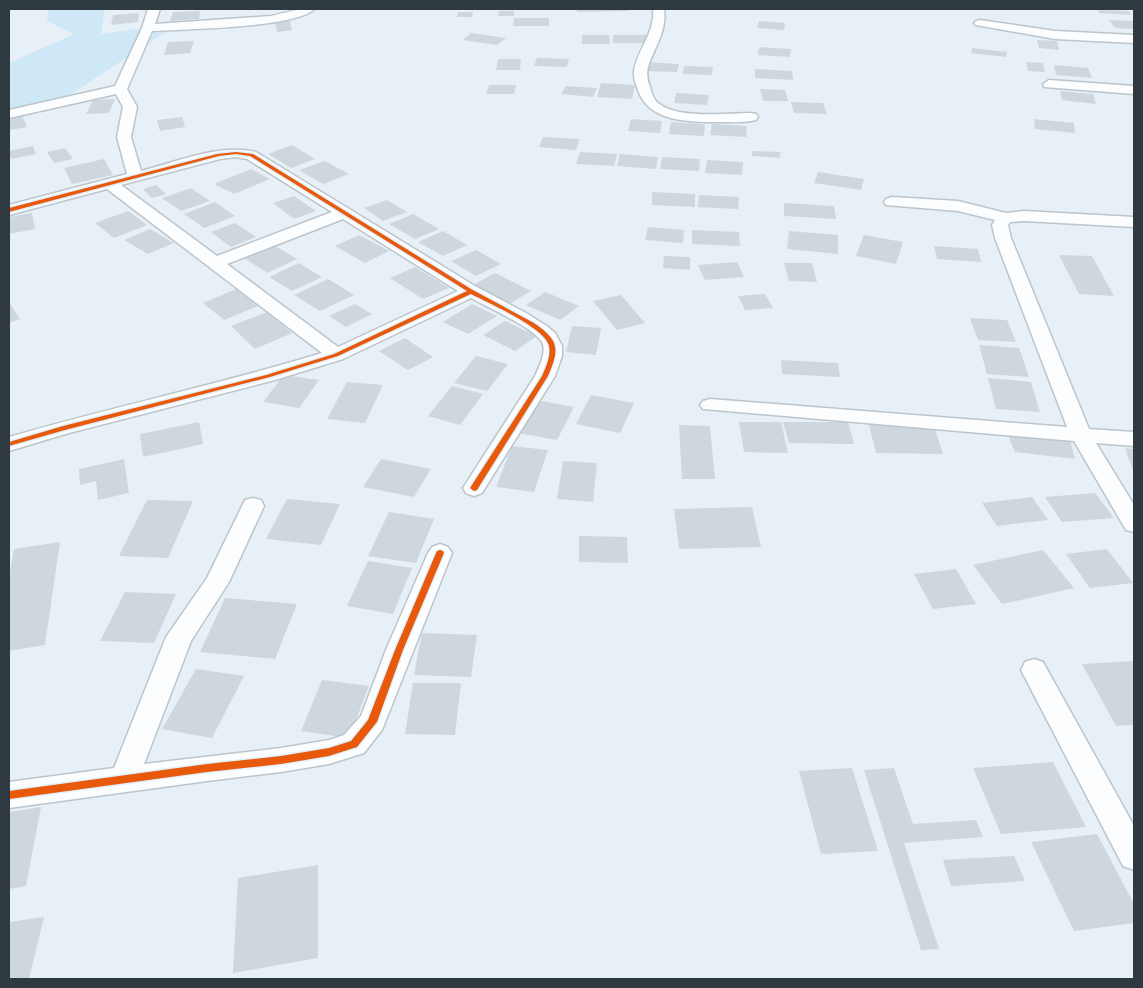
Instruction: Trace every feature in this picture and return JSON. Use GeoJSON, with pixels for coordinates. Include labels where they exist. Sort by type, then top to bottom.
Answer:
{"type":"FeatureCollection","features":[{"type":"Feature","properties":{"kind":"street"},"geometry":{"type":"LineString","coordinates":[[120,89],[148,28],[154,9]]}},
{"type":"Feature","properties":{"kind":"street"},"geometry":{"type":"LineString","coordinates":[[148,28],[271,19],[292,16],[308,9]]}},
{"type":"Feature","properties":{"kind":"street"},"geometry":{"type":"LineString","coordinates":[[659,9],[661,18],[656,37],[643,63],[640,76],[647,98],[654,106],[666,112],[685,116],[751,117]]}},
{"type":"Feature","properties":{"kind":"street"},"geometry":{"type":"LineString","coordinates":[[980,23],[1055,35],[1134,39]]}},
{"type":"Feature","properties":{"kind":"street"},"geometry":{"type":"LineString","coordinates":[[1049,84],[1134,90]]}},
{"type":"Feature","properties":{"kind":"street"},"geometry":{"type":"LineString","coordinates":[[9,114],[120,89]]}},
{"type":"Feature","properties":{"kind":"street"},"geometry":{"type":"LineString","coordinates":[[120,89],[130,107],[124,137],[136,178]]}},
{"type":"Feature","properties":{"kind":"street"},"geometry":{"type":"LineString","coordinates":[[9,210],[220,155],[244,153],[251,155],[472,292],[537,328],[549,338],[552,349],[551,362],[545,376],[474,488]]}},
{"type":"Feature","properties":{"kind":"street"},"geometry":{"type":"LineString","coordinates":[[110,184],[336,355]]}},
{"type":"Feature","properties":{"kind":"street"},"geometry":{"type":"LineString","coordinates":[[892,202],[958,206],[1005,218],[1024,216],[1134,222]]}},
{"type":"Feature","properties":{"kind":"street"},"geometry":{"type":"LineString","coordinates":[[215,263],[344,213]]}},
{"type":"Feature","properties":{"kind":"street"},"geometry":{"type":"LineString","coordinates":[[1005,218],[1000,225],[1003,238],[1080,435],[1134,524]]}},
{"type":"Feature","properties":{"kind":"street"},"geometry":{"type":"LineString","coordinates":[[9,444],[63,428],[268,376],[336,355],[472,292]]}},
{"type":"Feature","properties":{"kind":"street"},"geometry":{"type":"LineString","coordinates":[[710,405],[1134,438]]}},
{"type":"Feature","properties":{"kind":"street"},"geometry":{"type":"LineString","coordinates":[[124,778],[179,637],[217,582],[253,506]]}},
{"type":"Feature","properties":{"kind":"street"},"geometry":{"type":"LineString","coordinates":[[9,795],[124,778],[281,760],[330,752],[354,744],[372,722],[399,650],[440,553]]}},
{"type":"Feature","properties":{"kind":"street"},"geometry":{"type":"LineString","coordinates":[[1034,670],[1134,856]]}},
{"type":"Feature","properties":{"kind":"shaded area"},"geometry":{"type":"Polygon","coordinates":[[[48,9],[105,9],[101,34],[180,23],[51,107],[9,117],[9,63],[74,34],[47,21],[48,9]]]}},
{"type":"Feature","properties":{"kind":"building"},"geometry":{"type":"Polygon","coordinates":[[[577,9],[629,9],[629,11],[577,12],[577,9]]]}},
{"type":"Feature","properties":{"kind":"building"},"geometry":{"type":"Polygon","coordinates":[[[1098,10],[1129,11],[1131,15],[1100,13],[1098,10]]]}},
{"type":"Feature","properties":{"kind":"building"},"geometry":{"type":"Polygon","coordinates":[[[200,11],[199,19],[170,21],[173,12],[200,11]]]}},
{"type":"Feature","properties":{"kind":"building"},"geometry":{"type":"Polygon","coordinates":[[[499,11],[514,11],[514,16],[498,16],[499,11]]]}},
{"type":"Feature","properties":{"kind":"building"},"geometry":{"type":"Polygon","coordinates":[[[458,12],[473,12],[472,17],[457,17],[458,12]]]}},
{"type":"Feature","properties":{"kind":"building"},"geometry":{"type":"Polygon","coordinates":[[[139,13],[138,22],[111,25],[113,15],[139,13]]]}},
{"type":"Feature","properties":{"kind":"building"},"geometry":{"type":"Polygon","coordinates":[[[514,18],[549,18],[549,26],[513,26],[514,18]]]}},
{"type":"Feature","properties":{"kind":"building"},"geometry":{"type":"Polygon","coordinates":[[[289,19],[292,30],[277,32],[275,21],[289,19]]]}},
{"type":"Feature","properties":{"kind":"building"},"geometry":{"type":"Polygon","coordinates":[[[1109,20],[1133,21],[1134,29],[1115,28],[1109,20]]]}},
{"type":"Feature","properties":{"kind":"building"},"geometry":{"type":"Polygon","coordinates":[[[759,21],[785,23],[784,30],[757,28],[759,21]]]}},
{"type":"Feature","properties":{"kind":"building"},"geometry":{"type":"Polygon","coordinates":[[[471,33],[506,38],[497,45],[463,40],[471,33]]]}},
{"type":"Feature","properties":{"kind":"building"},"geometry":{"type":"Polygon","coordinates":[[[582,35],[609,35],[610,44],[582,44],[582,35]]]}},
{"type":"Feature","properties":{"kind":"building"},"geometry":{"type":"Polygon","coordinates":[[[613,35],[646,35],[647,43],[613,43],[613,35]]]}},
{"type":"Feature","properties":{"kind":"building"},"geometry":{"type":"Polygon","coordinates":[[[1037,40],[1057,41],[1059,50],[1039,48],[1037,40]]]}},
{"type":"Feature","properties":{"kind":"building"},"geometry":{"type":"Polygon","coordinates":[[[194,41],[190,53],[164,55],[168,42],[194,41]]]}},
{"type":"Feature","properties":{"kind":"building"},"geometry":{"type":"Polygon","coordinates":[[[759,47],[791,49],[790,57],[758,55],[759,47]]]}},
{"type":"Feature","properties":{"kind":"building"},"geometry":{"type":"Polygon","coordinates":[[[972,48],[1007,52],[1006,57],[971,53],[972,48]]]}},
{"type":"Feature","properties":{"kind":"building"},"geometry":{"type":"Polygon","coordinates":[[[537,58],[569,59],[567,67],[534,66],[537,58]]]}},
{"type":"Feature","properties":{"kind":"building"},"geometry":{"type":"Polygon","coordinates":[[[498,59],[521,59],[520,70],[496,70],[498,59]]]}},
{"type":"Feature","properties":{"kind":"building"},"geometry":{"type":"Polygon","coordinates":[[[646,62],[679,64],[677,72],[644,71],[646,62]]]}},
{"type":"Feature","properties":{"kind":"building"},"geometry":{"type":"Polygon","coordinates":[[[1026,62],[1043,63],[1045,72],[1028,71],[1026,62]]]}},
{"type":"Feature","properties":{"kind":"building"},"geometry":{"type":"Polygon","coordinates":[[[1054,65],[1088,68],[1092,78],[1056,75],[1054,65]]]}},
{"type":"Feature","properties":{"kind":"building"},"geometry":{"type":"Polygon","coordinates":[[[684,66],[713,67],[712,75],[683,74],[684,66]]]}},
{"type":"Feature","properties":{"kind":"building"},"geometry":{"type":"Polygon","coordinates":[[[755,69],[792,71],[793,80],[755,78],[755,69]]]}},
{"type":"Feature","properties":{"kind":"building"},"geometry":{"type":"Polygon","coordinates":[[[601,83],[635,85],[632,99],[597,97],[601,83]]]}},
{"type":"Feature","properties":{"kind":"building"},"geometry":{"type":"Polygon","coordinates":[[[489,85],[516,85],[514,94],[486,94],[489,85]]]}},
{"type":"Feature","properties":{"kind":"building"},"geometry":{"type":"Polygon","coordinates":[[[566,86],[597,88],[593,97],[561,94],[566,86]]]}},
{"type":"Feature","properties":{"kind":"building"},"geometry":{"type":"Polygon","coordinates":[[[760,89],[785,90],[788,101],[763,101],[760,89]]]}},
{"type":"Feature","properties":{"kind":"building"},"geometry":{"type":"Polygon","coordinates":[[[1060,91],[1093,94],[1096,104],[1062,100],[1060,91]]]}},
{"type":"Feature","properties":{"kind":"building"},"geometry":{"type":"Polygon","coordinates":[[[676,93],[709,95],[707,105],[674,103],[676,93]]]}},
{"type":"Feature","properties":{"kind":"building"},"geometry":{"type":"Polygon","coordinates":[[[115,99],[109,113],[86,114],[93,100],[115,99]]]}},
{"type":"Feature","properties":{"kind":"building"},"geometry":{"type":"Polygon","coordinates":[[[791,102],[823,103],[827,114],[794,113],[791,102]]]}},
{"type":"Feature","properties":{"kind":"building"},"geometry":{"type":"Polygon","coordinates":[[[21,113],[27,127],[9,130],[9,115],[21,113]]]}},
{"type":"Feature","properties":{"kind":"building"},"geometry":{"type":"Polygon","coordinates":[[[182,117],[185,127],[160,131],[157,120],[182,117]]]}},
{"type":"Feature","properties":{"kind":"building"},"geometry":{"type":"Polygon","coordinates":[[[631,119],[662,121],[660,133],[628,131],[631,119]]]}},
{"type":"Feature","properties":{"kind":"building"},"geometry":{"type":"Polygon","coordinates":[[[1034,119],[1074,123],[1075,133],[1035,129],[1034,119]]]}},
{"type":"Feature","properties":{"kind":"building"},"geometry":{"type":"Polygon","coordinates":[[[671,122],[705,124],[704,136],[669,134],[671,122]]]}},
{"type":"Feature","properties":{"kind":"building"},"geometry":{"type":"Polygon","coordinates":[[[712,124],[747,126],[746,137],[710,135],[712,124]]]}},
{"type":"Feature","properties":{"kind":"building"},"geometry":{"type":"Polygon","coordinates":[[[543,137],[580,139],[576,150],[539,147],[543,137]]]}},
{"type":"Feature","properties":{"kind":"building"},"geometry":{"type":"Polygon","coordinates":[[[292,145],[315,159],[291,168],[268,154],[292,145]]]}},
{"type":"Feature","properties":{"kind":"building"},"geometry":{"type":"Polygon","coordinates":[[[33,146],[36,154],[11,159],[9,151],[33,146]]]}},
{"type":"Feature","properties":{"kind":"building"},"geometry":{"type":"Polygon","coordinates":[[[65,148],[73,159],[54,163],[47,152],[65,148]]]}},
{"type":"Feature","properties":{"kind":"building"},"geometry":{"type":"Polygon","coordinates":[[[752,151],[780,152],[780,158],[752,156],[752,151]]]}},
{"type":"Feature","properties":{"kind":"building"},"geometry":{"type":"Polygon","coordinates":[[[580,152],[617,154],[614,166],[576,164],[580,152]]]}},
{"type":"Feature","properties":{"kind":"building"},"geometry":{"type":"Polygon","coordinates":[[[620,154],[658,157],[656,169],[617,166],[620,154]]]}},
{"type":"Feature","properties":{"kind":"building"},"geometry":{"type":"Polygon","coordinates":[[[662,157],[700,159],[699,171],[660,169],[662,157]]]}},
{"type":"Feature","properties":{"kind":"building"},"geometry":{"type":"Polygon","coordinates":[[[104,159],[113,175],[72,184],[64,168],[104,159]]]}},
{"type":"Feature","properties":{"kind":"building"},"geometry":{"type":"Polygon","coordinates":[[[707,160],[743,162],[742,175],[705,173],[707,160]]]}},
{"type":"Feature","properties":{"kind":"building"},"geometry":{"type":"Polygon","coordinates":[[[325,161],[349,174],[323,184],[299,170],[325,161]]]}},
{"type":"Feature","properties":{"kind":"building"},"geometry":{"type":"Polygon","coordinates":[[[251,169],[270,179],[234,194],[214,184],[251,169]]]}},
{"type":"Feature","properties":{"kind":"building"},"geometry":{"type":"Polygon","coordinates":[[[818,172],[864,179],[861,190],[814,183],[818,172]]]}},
{"type":"Feature","properties":{"kind":"building"},"geometry":{"type":"Polygon","coordinates":[[[156,185],[166,194],[152,198],[143,189],[156,185]]]}},
{"type":"Feature","properties":{"kind":"building"},"geometry":{"type":"Polygon","coordinates":[[[191,188],[210,201],[181,211],[162,198],[191,188]]]}},
{"type":"Feature","properties":{"kind":"building"},"geometry":{"type":"Polygon","coordinates":[[[652,192],[695,194],[695,207],[652,205],[652,192]]]}},
{"type":"Feature","properties":{"kind":"building"},"geometry":{"type":"Polygon","coordinates":[[[699,195],[739,197],[738,209],[698,207],[699,195]]]}},
{"type":"Feature","properties":{"kind":"building"},"geometry":{"type":"Polygon","coordinates":[[[294,196],[316,211],[294,219],[273,203],[294,196]]]}},
{"type":"Feature","properties":{"kind":"building"},"geometry":{"type":"Polygon","coordinates":[[[387,200],[407,212],[383,221],[364,208],[387,200]]]}},
{"type":"Feature","properties":{"kind":"building"},"geometry":{"type":"Polygon","coordinates":[[[215,202],[235,216],[204,228],[184,214],[215,202]]]}},
{"type":"Feature","properties":{"kind":"building"},"geometry":{"type":"Polygon","coordinates":[[[784,203],[834,206],[836,219],[784,216],[784,203]]]}},
{"type":"Feature","properties":{"kind":"building"},"geometry":{"type":"Polygon","coordinates":[[[128,211],[147,225],[114,238],[95,223],[128,211]]]}},
{"type":"Feature","properties":{"kind":"building"},"geometry":{"type":"Polygon","coordinates":[[[32,213],[35,229],[9,234],[9,217],[32,213]]]}},
{"type":"Feature","properties":{"kind":"building"},"geometry":{"type":"Polygon","coordinates":[[[413,214],[439,229],[415,239],[389,224],[413,214]]]}},
{"type":"Feature","properties":{"kind":"building"},"geometry":{"type":"Polygon","coordinates":[[[235,223],[256,237],[231,247],[211,232],[235,223]]]}},
{"type":"Feature","properties":{"kind":"building"},"geometry":{"type":"Polygon","coordinates":[[[648,227],[684,230],[683,243],[645,240],[648,227]]]}},
{"type":"Feature","properties":{"kind":"building"},"geometry":{"type":"Polygon","coordinates":[[[150,229],[174,243],[148,254],[124,240],[150,229]]]}},
{"type":"Feature","properties":{"kind":"building"},"geometry":{"type":"Polygon","coordinates":[[[692,230],[739,232],[740,246],[692,244],[692,230]]]}},
{"type":"Feature","properties":{"kind":"building"},"geometry":{"type":"Polygon","coordinates":[[[443,231],[467,245],[443,256],[418,242],[443,231]]]}},
{"type":"Feature","properties":{"kind":"building"},"geometry":{"type":"Polygon","coordinates":[[[789,231],[838,235],[838,254],[787,249],[789,231]]]}},
{"type":"Feature","properties":{"kind":"building"},"geometry":{"type":"Polygon","coordinates":[[[359,235],[389,251],[365,263],[335,246],[359,235]]]}},
{"type":"Feature","properties":{"kind":"building"},"geometry":{"type":"Polygon","coordinates":[[[864,235],[903,242],[896,264],[856,256],[864,235]]]}},
{"type":"Feature","properties":{"kind":"building"},"geometry":{"type":"Polygon","coordinates":[[[272,244],[297,259],[267,273],[243,257],[272,244]]]}},
{"type":"Feature","properties":{"kind":"building"},"geometry":{"type":"Polygon","coordinates":[[[934,246],[978,249],[981,262],[937,259],[934,246]]]}},
{"type":"Feature","properties":{"kind":"building"},"geometry":{"type":"Polygon","coordinates":[[[476,250],[501,264],[476,276],[451,261],[476,250]]]}},
{"type":"Feature","properties":{"kind":"building"},"geometry":{"type":"Polygon","coordinates":[[[1059,255],[1092,256],[1114,296],[1079,294],[1059,255]]]}},
{"type":"Feature","properties":{"kind":"building"},"geometry":{"type":"Polygon","coordinates":[[[664,256],[690,257],[690,270],[663,268],[664,256]]]}},
{"type":"Feature","properties":{"kind":"building"},"geometry":{"type":"Polygon","coordinates":[[[737,262],[744,277],[705,280],[698,265],[737,262]]]}},
{"type":"Feature","properties":{"kind":"building"},"geometry":{"type":"Polygon","coordinates":[[[299,263],[322,277],[292,291],[269,277],[299,263]]]}},
{"type":"Feature","properties":{"kind":"building"},"geometry":{"type":"Polygon","coordinates":[[[784,263],[812,263],[817,282],[789,281],[784,263]]]}},
{"type":"Feature","properties":{"kind":"building"},"geometry":{"type":"Polygon","coordinates":[[[415,267],[449,288],[423,299],[390,278],[415,267]]]}},
{"type":"Feature","properties":{"kind":"building"},"geometry":{"type":"Polygon","coordinates":[[[495,273],[531,291],[509,304],[473,285],[495,273]]]}},
{"type":"Feature","properties":{"kind":"building"},"geometry":{"type":"Polygon","coordinates":[[[328,279],[354,295],[320,311],[294,295],[328,279]]]}},
{"type":"Feature","properties":{"kind":"building"},"geometry":{"type":"Polygon","coordinates":[[[236,289],[258,306],[224,320],[203,303],[236,289]]]}},
{"type":"Feature","properties":{"kind":"building"},"geometry":{"type":"Polygon","coordinates":[[[545,292],[579,306],[560,320],[526,305],[545,292]]]}},
{"type":"Feature","properties":{"kind":"building"},"geometry":{"type":"Polygon","coordinates":[[[765,294],[773,308],[745,310],[738,296],[765,294]]]}},
{"type":"Feature","properties":{"kind":"building"},"geometry":{"type":"Polygon","coordinates":[[[621,295],[645,323],[617,330],[593,301],[621,295]]]}},
{"type":"Feature","properties":{"kind":"building"},"geometry":{"type":"Polygon","coordinates":[[[9,302],[20,319],[9,323],[9,302]]]}},
{"type":"Feature","properties":{"kind":"building"},"geometry":{"type":"Polygon","coordinates":[[[355,304],[372,314],[346,327],[329,316],[355,304]]]}},
{"type":"Feature","properties":{"kind":"building"},"geometry":{"type":"Polygon","coordinates":[[[472,304],[497,316],[468,334],[443,322],[472,304]]]}},
{"type":"Feature","properties":{"kind":"building"},"geometry":{"type":"Polygon","coordinates":[[[267,312],[292,333],[255,349],[231,326],[267,312]]]}},
{"type":"Feature","properties":{"kind":"building"},"geometry":{"type":"Polygon","coordinates":[[[970,318],[1007,320],[1016,342],[978,340],[970,318]]]}},
{"type":"Feature","properties":{"kind":"building"},"geometry":{"type":"Polygon","coordinates":[[[505,321],[537,336],[515,351],[483,335],[505,321]]]}},
{"type":"Feature","properties":{"kind":"building"},"geometry":{"type":"Polygon","coordinates":[[[572,326],[601,328],[596,355],[566,352],[572,326]]]}},
{"type":"Feature","properties":{"kind":"building"},"geometry":{"type":"Polygon","coordinates":[[[405,338],[433,357],[408,370],[379,351],[405,338]]]}},
{"type":"Feature","properties":{"kind":"building"},"geometry":{"type":"Polygon","coordinates":[[[979,345],[1019,348],[1029,377],[987,374],[979,345]]]}},
{"type":"Feature","properties":{"kind":"building"},"geometry":{"type":"Polygon","coordinates":[[[476,356],[508,364],[487,391],[454,383],[476,356]]]}},
{"type":"Feature","properties":{"kind":"building"},"geometry":{"type":"Polygon","coordinates":[[[781,360],[838,363],[840,377],[782,374],[781,360]]]}},
{"type":"Feature","properties":{"kind":"building"},"geometry":{"type":"Polygon","coordinates":[[[284,375],[319,380],[299,408],[263,402],[284,375]]]}},
{"type":"Feature","properties":{"kind":"building"},"geometry":{"type":"Polygon","coordinates":[[[988,378],[1031,382],[1040,412],[996,409],[988,378]]]}},
{"type":"Feature","properties":{"kind":"building"},"geometry":{"type":"Polygon","coordinates":[[[347,382],[383,385],[365,423],[327,419],[347,382]]]}},
{"type":"Feature","properties":{"kind":"building"},"geometry":{"type":"Polygon","coordinates":[[[452,386],[483,394],[460,425],[428,416],[452,386]]]}},
{"type":"Feature","properties":{"kind":"building"},"geometry":{"type":"Polygon","coordinates":[[[591,395],[634,403],[620,433],[576,424],[591,395]]]}},
{"type":"Feature","properties":{"kind":"building"},"geometry":{"type":"Polygon","coordinates":[[[536,400],[574,407],[557,440],[518,433],[536,400]]]}},
{"type":"Feature","properties":{"kind":"building"},"geometry":{"type":"Polygon","coordinates":[[[199,422],[203,444],[143,457],[140,434],[199,422]]]}},
{"type":"Feature","properties":{"kind":"building"},"geometry":{"type":"Polygon","coordinates":[[[739,422],[781,422],[788,453],[744,452],[739,422]]]}},
{"type":"Feature","properties":{"kind":"building"},"geometry":{"type":"Polygon","coordinates":[[[783,422],[848,422],[854,444],[789,443],[783,422]]]}},
{"type":"Feature","properties":{"kind":"building"},"geometry":{"type":"Polygon","coordinates":[[[679,425],[710,426],[715,479],[682,479],[679,425]]]}},
{"type":"Feature","properties":{"kind":"building"},"geometry":{"type":"Polygon","coordinates":[[[869,425],[934,426],[943,454],[876,453],[869,425]]]}},
{"type":"Feature","properties":{"kind":"building"},"geometry":{"type":"Polygon","coordinates":[[[1005,429],[1069,436],[1075,459],[1015,452],[1005,429]]]}},
{"type":"Feature","properties":{"kind":"building"},"geometry":{"type":"Polygon","coordinates":[[[512,446],[548,450],[534,492],[496,487],[512,446]]]}},
{"type":"Feature","properties":{"kind":"building"},"geometry":{"type":"Polygon","coordinates":[[[1125,448],[1134,449],[1134,474],[1125,448]]]}},
{"type":"Feature","properties":{"kind":"building"},"geometry":{"type":"Polygon","coordinates":[[[124,459],[129,493],[98,500],[96,481],[80,485],[79,469],[124,459]]]}},
{"type":"Feature","properties":{"kind":"building"},"geometry":{"type":"Polygon","coordinates":[[[381,459],[431,469],[414,497],[363,487],[381,459]]]}},
{"type":"Feature","properties":{"kind":"building"},"geometry":{"type":"Polygon","coordinates":[[[563,461],[597,463],[593,502],[557,499],[563,461]]]}},
{"type":"Feature","properties":{"kind":"building"},"geometry":{"type":"Polygon","coordinates":[[[1095,493],[1114,518],[1062,522],[1045,497],[1095,493]]]}},
{"type":"Feature","properties":{"kind":"building"},"geometry":{"type":"Polygon","coordinates":[[[1032,497],[1048,520],[997,526],[982,503],[1032,497]]]}},
{"type":"Feature","properties":{"kind":"building"},"geometry":{"type":"Polygon","coordinates":[[[287,499],[340,504],[321,545],[266,539],[287,499]]]}},
{"type":"Feature","properties":{"kind":"building"},"geometry":{"type":"Polygon","coordinates":[[[147,500],[193,501],[168,558],[119,556],[147,500]]]}},
{"type":"Feature","properties":{"kind":"building"},"geometry":{"type":"Polygon","coordinates":[[[752,507],[761,547],[679,549],[674,509],[752,507]]]}},
{"type":"Feature","properties":{"kind":"building"},"geometry":{"type":"Polygon","coordinates":[[[389,512],[434,519],[416,563],[368,556],[389,512]]]}},
{"type":"Feature","properties":{"kind":"building"},"geometry":{"type":"Polygon","coordinates":[[[579,536],[627,537],[628,563],[579,562],[579,536]]]}},
{"type":"Feature","properties":{"kind":"building"},"geometry":{"type":"Polygon","coordinates":[[[60,542],[45,645],[9,651],[9,578],[14,549],[60,542]]]}},
{"type":"Feature","properties":{"kind":"building"},"geometry":{"type":"Polygon","coordinates":[[[1107,549],[1133,583],[1090,588],[1066,554],[1107,549]]]}},
{"type":"Feature","properties":{"kind":"building"},"geometry":{"type":"Polygon","coordinates":[[[1043,550],[1074,588],[1002,604],[973,565],[1043,550]]]}},
{"type":"Feature","properties":{"kind":"building"},"geometry":{"type":"Polygon","coordinates":[[[368,561],[412,568],[393,614],[347,606],[368,561]]]}},
{"type":"Feature","properties":{"kind":"building"},"geometry":{"type":"Polygon","coordinates":[[[956,569],[976,604],[933,609],[914,574],[956,569]]]}},
{"type":"Feature","properties":{"kind":"building"},"geometry":{"type":"Polygon","coordinates":[[[125,592],[176,594],[154,643],[100,641],[125,592]]]}},
{"type":"Feature","properties":{"kind":"building"},"geometry":{"type":"Polygon","coordinates":[[[225,598],[297,604],[275,659],[200,652],[225,598]]]}},
{"type":"Feature","properties":{"kind":"building"},"geometry":{"type":"Polygon","coordinates":[[[422,633],[477,635],[471,677],[414,675],[422,633]]]}},
{"type":"Feature","properties":{"kind":"building"},"geometry":{"type":"Polygon","coordinates":[[[1134,661],[1134,725],[1116,726],[1082,664],[1134,661]]]}},
{"type":"Feature","properties":{"kind":"building"},"geometry":{"type":"Polygon","coordinates":[[[196,669],[244,676],[212,738],[162,729],[196,669]]]}},
{"type":"Feature","properties":{"kind":"building"},"geometry":{"type":"Polygon","coordinates":[[[322,680],[369,686],[349,738],[301,731],[322,680]]]}},
{"type":"Feature","properties":{"kind":"building"},"geometry":{"type":"Polygon","coordinates":[[[413,683],[461,683],[455,735],[405,734],[413,683]]]}},
{"type":"Feature","properties":{"kind":"building"},"geometry":{"type":"Polygon","coordinates":[[[1053,762],[1086,827],[1001,834],[973,768],[1053,762]]]}},
{"type":"Feature","properties":{"kind":"building"},"geometry":{"type":"Polygon","coordinates":[[[852,768],[878,851],[821,854],[799,771],[852,768]]]}},
{"type":"Feature","properties":{"kind":"building"},"geometry":{"type":"Polygon","coordinates":[[[894,768],[913,824],[976,820],[983,837],[904,843],[939,949],[921,950],[864,770],[894,768]]]}},
{"type":"Feature","properties":{"kind":"building"},"geometry":{"type":"Polygon","coordinates":[[[41,807],[26,886],[9,889],[9,812],[41,807]]]}},
{"type":"Feature","properties":{"kind":"building"},"geometry":{"type":"Polygon","coordinates":[[[1097,834],[1134,904],[1134,923],[1074,931],[1031,842],[1097,834]]]}},
{"type":"Feature","properties":{"kind":"building"},"geometry":{"type":"Polygon","coordinates":[[[1014,856],[1025,881],[951,886],[943,860],[1014,856]]]}},
{"type":"Feature","properties":{"kind":"building"},"geometry":{"type":"Polygon","coordinates":[[[318,865],[318,958],[233,973],[238,878],[318,865]]]}},
{"type":"Feature","properties":{"kind":"building"},"geometry":{"type":"Polygon","coordinates":[[[44,917],[29,979],[9,979],[9,922],[44,917]]]}},
{"type":"Feature","properties":{"kind":"cycle path"},"geometry":{"type":"LineString","coordinates":[[9,210],[219,155],[236,153],[251,155],[469,290],[532,324],[551,341],[553,351],[545,376],[474,488]]}},
{"type":"Feature","properties":{"kind":"cycle path"},"geometry":{"type":"LineString","coordinates":[[9,444],[63,428],[268,376],[336,355],[472,291]]}},
{"type":"Feature","properties":{"kind":"cycle path"},"geometry":{"type":"LineString","coordinates":[[9,795],[207,768],[281,760],[329,752],[354,744],[372,722],[399,650],[440,553]]}}]}
